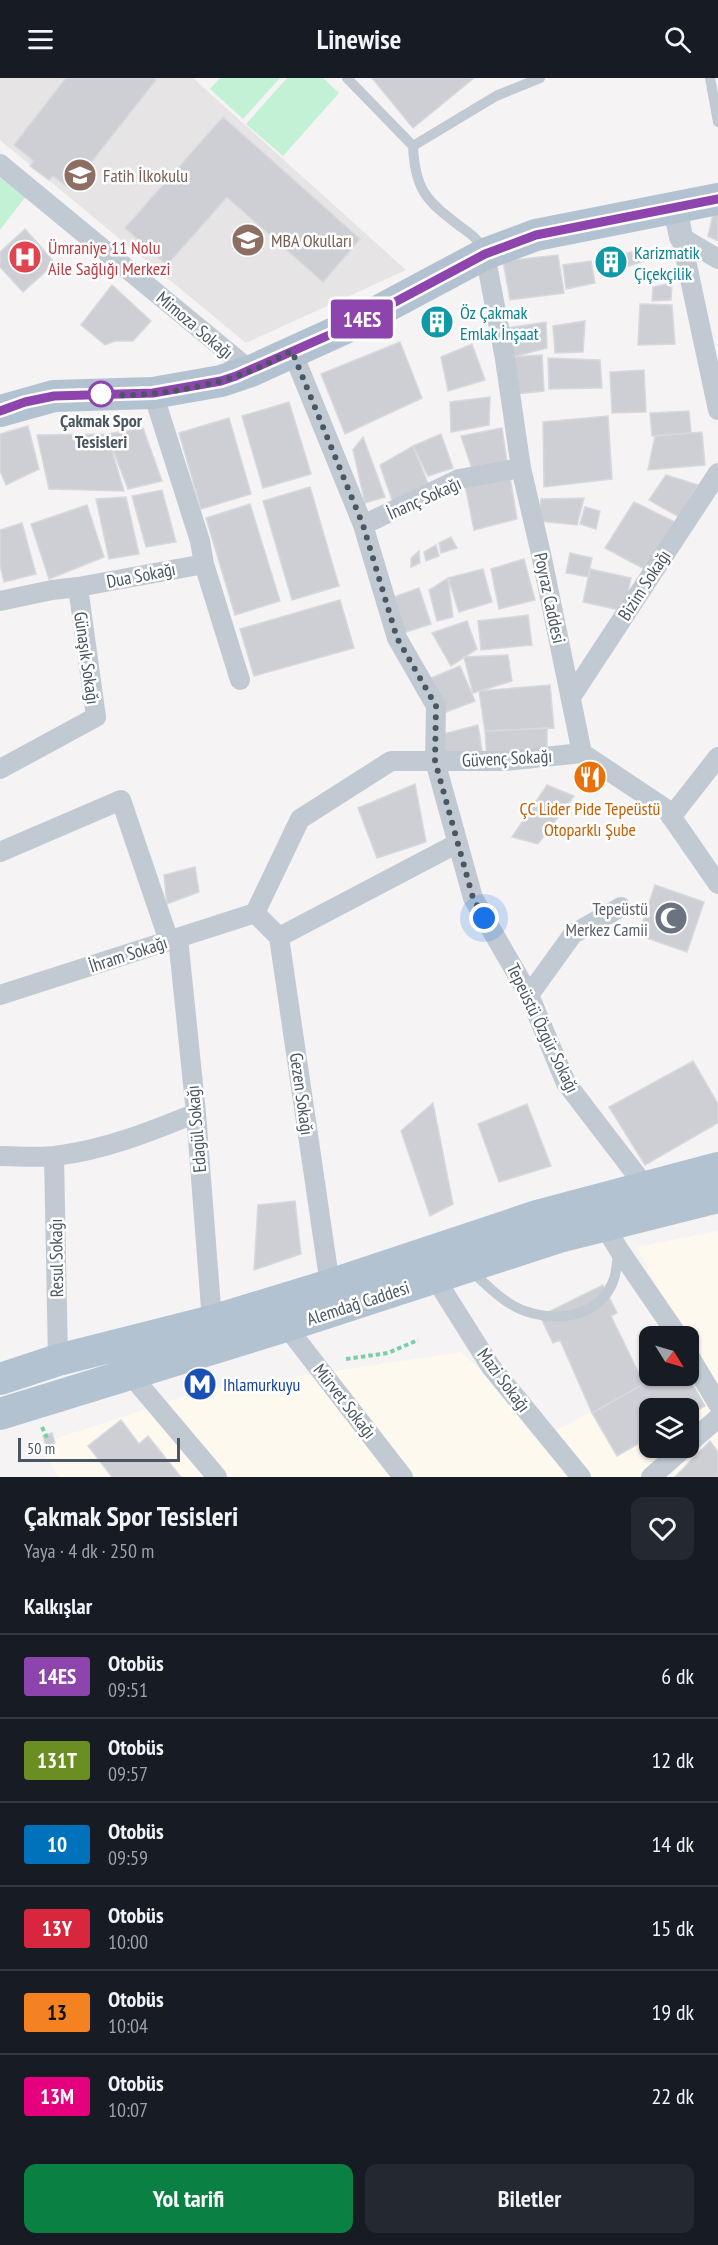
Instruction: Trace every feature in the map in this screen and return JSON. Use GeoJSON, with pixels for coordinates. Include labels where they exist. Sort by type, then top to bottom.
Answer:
{"type":"FeatureCollection","features":[{"type":"Feature","properties":{"kind":"main road"},"geometry":{"type":"LineString","coordinates":[[0,411],[25,402],[54,396],[153,393],[221,381],[250,371],[352,325],[485,254],[536,235],[678,223],[718,199]]}},
{"type":"Feature","properties":{"kind":"main road","name":"Alemdağ Caddesi"},"geometry":{"type":"LineString","coordinates":[[0,1379],[58,1360],[212,1321],[330,1285],[537,1216],[718,1168]]}},
{"type":"Feature","properties":{"kind":"main road","name":"Alemdağ Caddesi"},"geometry":{"type":"LineString","coordinates":[[0,1414],[286,1326],[559,1236],[611,1238],[718,1197]]}},
{"type":"Feature","properties":{"kind":"street","name":"Mimoza Sokağı"},"geometry":{"type":"LineString","coordinates":[[0,164],[250,371]]}},
{"type":"Feature","properties":{"kind":"street"},"geometry":{"type":"LineString","coordinates":[[678,223],[718,259]]}},
{"type":"Feature","properties":{"kind":"street"},"geometry":{"type":"LineString","coordinates":[[678,223],[718,410]]}},
{"type":"Feature","properties":{"kind":"street","name":"Poyraz Caddesi"},"geometry":{"type":"LineString","coordinates":[[485,254],[521,468],[582,753]]}},
{"type":"Feature","properties":{"kind":"street","name":"Tepeüstü Özgür Sokağı"},"geometry":{"type":"LineString","coordinates":[[292,351],[363,525],[397,638],[436,706],[435,761],[473,898],[529,995],[566,1083],[645,1186]]}},
{"type":"Feature","properties":{"kind":"street"},"geometry":{"type":"LineString","coordinates":[[153,393],[240,680]]}},
{"type":"Feature","properties":{"kind":"street","name":"İnanç Sokağı"},"geometry":{"type":"LineString","coordinates":[[363,525],[459,479],[521,468]]}},
{"type":"Feature","properties":{"kind":"street","name":"Bizim Sokağı"},"geometry":{"type":"LineString","coordinates":[[571,697],[718,473]]}},
{"type":"Feature","properties":{"kind":"street","name":"Dua Sokağı"},"geometry":{"type":"LineString","coordinates":[[78,587],[204,564]]}},
{"type":"Feature","properties":{"kind":"street","name":"Günaşık Sokağı"},"geometry":{"type":"LineString","coordinates":[[0,602],[52,590],[78,587],[96,717],[0,769]]}},
{"type":"Feature","properties":{"kind":"street"},"geometry":{"type":"LineString","coordinates":[[582,753],[666,809],[718,885]]}},
{"type":"Feature","properties":{"kind":"street","name":"Güvenç Sokağı"},"geometry":{"type":"LineString","coordinates":[[255,913],[300,819],[391,761],[505,761],[582,753]]}},
{"type":"Feature","properties":{"kind":"street"},"geometry":{"type":"LineString","coordinates":[[671,817],[718,757]]}},
{"type":"Feature","properties":{"kind":"street","name":"Edagül Sokağı"},"geometry":{"type":"LineString","coordinates":[[0,852],[121,800],[173,939],[196,1113],[212,1321]]}},
{"type":"Feature","properties":{"kind":"street"},"geometry":{"type":"LineString","coordinates":[[255,913],[279,937],[458,843]]}},
{"type":"Feature","properties":{"kind":"street"},"geometry":{"type":"LineString","coordinates":[[529,995],[573,934],[621,907]]}},
{"type":"Feature","properties":{"kind":"street","name":"İhram Sokağı"},"geometry":{"type":"LineString","coordinates":[[0,995],[255,913]]}},
{"type":"Feature","properties":{"kind":"street","name":"Gezen Sokağı"},"geometry":{"type":"LineString","coordinates":[[279,937],[330,1285]]}},
{"type":"Feature","properties":{"kind":"street"},"geometry":{"type":"LineString","coordinates":[[0,1155],[54,1156],[104,1147],[196,1113]]}},
{"type":"Feature","properties":{"kind":"street","name":"Resul Sokağı"},"geometry":{"type":"LineString","coordinates":[[54,1156],[58,1360]]}},
{"type":"Feature","properties":{"kind":"street"},"geometry":{"type":"LineString","coordinates":[[611,1238],[671,1326]]}},
{"type":"Feature","properties":{"kind":"street","name":"Mazi Sokağı"},"geometry":{"type":"LineString","coordinates":[[435,1278],[491,1367],[581,1477]]}},
{"type":"Feature","properties":{"kind":"street","name":"Mürvet Sokağı"},"geometry":{"type":"LineString","coordinates":[[286,1326],[403,1477]]}},
{"type":"Feature","properties":{"kind":"street"},"geometry":{"type":"LineString","coordinates":[[699,1372],[718,1404]]}},
{"type":"Feature","properties":{"kind":"street"},"geometry":{"type":"LineString","coordinates":[[130,1374],[217,1477]]}},
{"type":"Feature","properties":{"kind":"street"},"geometry":{"type":"LineString","coordinates":[[699,1434],[718,1418]]}},
{"type":"Feature","properties":{"kind":"street"},"geometry":{"type":"LineString","coordinates":[[651,1477],[673,1458]]}},
{"type":"Feature","properties":{"kind":"lane"},"geometry":{"type":"LineString","coordinates":[[347,78],[413,146],[414,170],[426,195],[436,208],[473,236],[485,254]]}},
{"type":"Feature","properties":{"kind":"lane"},"geometry":{"type":"LineString","coordinates":[[413,146],[496,96],[540,78]]}},
{"type":"Feature","properties":{"kind":"lane"},"geometry":{"type":"LineString","coordinates":[[710,78],[718,122]]}},
{"type":"Feature","properties":{"kind":"lane"},"geometry":{"type":"LineString","coordinates":[[468,1267],[492,1290],[525,1311],[562,1317],[592,1309],[606,1295],[615,1278],[611,1238]]}},
{"type":"Feature","properties":{"kind":"path"},"geometry":{"type":"LineString","coordinates":[[346,1359],[388,1353],[418,1340]]}},
{"type":"Feature","properties":{"kind":"shaded area","name":"MBA Okulları"},"geometry":{"type":"Polygon","coordinates":[[[0,78],[193,78],[406,270],[246,343],[0,140],[0,78]]]}},
{"type":"Feature","properties":{"kind":"shaded area"},"geometry":{"type":"Polygon","coordinates":[[[718,1231],[718,1477],[58,1477],[39,1444],[201,1391],[461,1352],[549,1434],[640,1386],[699,1386],[699,1326],[676,1326],[637,1247],[718,1231]]]}},
{"type":"Feature","properties":{"kind":"green space"},"geometry":{"type":"Polygon","coordinates":[[[220,78],[280,78],[243,119],[210,89],[220,78]]]}},
{"type":"Feature","properties":{"kind":"green space"},"geometry":{"type":"Polygon","coordinates":[[[287,78],[323,78],[339,93],[283,156],[246,124],[287,78]]]}},
{"type":"Feature","properties":{"kind":"green space"},"geometry":{"type":"Polygon","coordinates":[[[0,177],[26,196],[0,230],[0,177]]]}},
{"type":"Feature","properties":{"kind":"building"},"geometry":{"type":"Polygon","coordinates":[[[66,78],[154,78],[156,80],[70,189],[53,176],[49,180],[30,166],[34,161],[14,145],[66,78]]]}},
{"type":"Feature","properties":{"kind":"building"},"geometry":{"type":"Polygon","coordinates":[[[372,78],[474,78],[413,128],[372,78]]]}},
{"type":"Feature","properties":{"kind":"building"},"geometry":{"type":"Polygon","coordinates":[[[223,117],[360,239],[323,282],[227,197],[167,265],[125,228],[223,117]]]}},
{"type":"Feature","properties":{"kind":"building"},"geometry":{"type":"Polygon","coordinates":[[[718,205],[718,241],[708,236],[715,206],[718,205]]]}},
{"type":"Feature","properties":{"kind":"building","name":"Ümraniye 11 Nolu Aile Sağlığı Merkezi"},"geometry":{"type":"Polygon","coordinates":[[[25,229],[55,263],[23,292],[0,267],[0,252],[25,229]]]}},
{"type":"Feature","properties":{"kind":"building"},"geometry":{"type":"Polygon","coordinates":[[[641,250],[644,261],[623,268],[621,254],[641,250]]]}},
{"type":"Feature","properties":{"kind":"building","name":"Karizmatik Çiçekçilik"},"geometry":{"type":"Polygon","coordinates":[[[621,254],[623,268],[602,273],[599,256],[621,254]]]}},
{"type":"Feature","properties":{"kind":"building"},"geometry":{"type":"Polygon","coordinates":[[[558,255],[564,293],[510,300],[503,261],[558,255]]]}},
{"type":"Feature","properties":{"kind":"building"},"geometry":{"type":"Polygon","coordinates":[[[591,261],[595,283],[566,289],[563,265],[591,261]]]}},
{"type":"Feature","properties":{"kind":"building"},"geometry":{"type":"Polygon","coordinates":[[[672,283],[671,300],[652,301],[653,287],[672,283]]]}},
{"type":"Feature","properties":{"kind":"building"},"geometry":{"type":"Polygon","coordinates":[[[112,285],[151,321],[133,341],[115,341],[105,345],[81,325],[112,285]]]}},
{"type":"Feature","properties":{"kind":"building"},"geometry":{"type":"Polygon","coordinates":[[[640,304],[672,305],[675,344],[638,345],[640,304]]]}},
{"type":"Feature","properties":{"kind":"building","name":"Öz Çakmak Emlak İnşaat"},"geometry":{"type":"Polygon","coordinates":[[[446,309],[452,323],[428,336],[421,322],[446,309]]]}},
{"type":"Feature","properties":{"kind":"building"},"geometry":{"type":"Polygon","coordinates":[[[585,321],[583,352],[555,353],[553,326],[585,321]]]}},
{"type":"Feature","properties":{"kind":"building"},"geometry":{"type":"Polygon","coordinates":[[[546,322],[547,348],[505,359],[499,329],[546,322]]]}},
{"type":"Feature","properties":{"kind":"building"},"geometry":{"type":"Polygon","coordinates":[[[400,342],[422,398],[345,434],[321,374],[400,342]]]}},
{"type":"Feature","properties":{"kind":"building"},"geometry":{"type":"Polygon","coordinates":[[[472,344],[485,380],[448,391],[441,357],[472,344]]]}},
{"type":"Feature","properties":{"kind":"building"},"geometry":{"type":"Polygon","coordinates":[[[542,355],[544,391],[516,394],[510,357],[542,355]]]}},
{"type":"Feature","properties":{"kind":"building"},"geometry":{"type":"Polygon","coordinates":[[[548,358],[600,360],[602,388],[549,389],[548,358]]]}},
{"type":"Feature","properties":{"kind":"building"},"geometry":{"type":"Polygon","coordinates":[[[644,370],[646,412],[612,413],[610,372],[644,370]]]}},
{"type":"Feature","properties":{"kind":"building"},"geometry":{"type":"Polygon","coordinates":[[[490,397],[489,425],[451,432],[450,402],[490,397]]]}},
{"type":"Feature","properties":{"kind":"building"},"geometry":{"type":"Polygon","coordinates":[[[289,402],[311,474],[263,488],[242,416],[289,402]]]}},
{"type":"Feature","properties":{"kind":"building"},"geometry":{"type":"Polygon","coordinates":[[[689,411],[691,433],[652,436],[650,413],[689,411]]]}},
{"type":"Feature","properties":{"kind":"building"},"geometry":{"type":"Polygon","coordinates":[[[608,416],[612,479],[544,487],[543,422],[608,416]]]}},
{"type":"Feature","properties":{"kind":"building"},"geometry":{"type":"Polygon","coordinates":[[[229,418],[251,494],[201,509],[179,433],[229,418]]]}},
{"type":"Feature","properties":{"kind":"building"},"geometry":{"type":"Polygon","coordinates":[[[28,426],[39,469],[6,485],[0,471],[0,434],[28,426]]]}},
{"type":"Feature","properties":{"kind":"building"},"geometry":{"type":"Polygon","coordinates":[[[143,428],[162,481],[128,489],[107,434],[143,428]]]}},
{"type":"Feature","properties":{"kind":"building"},"geometry":{"type":"Polygon","coordinates":[[[502,428],[507,462],[472,469],[461,436],[502,428]]]}},
{"type":"Feature","properties":{"kind":"building"},"geometry":{"type":"Polygon","coordinates":[[[702,432],[705,465],[648,470],[655,436],[702,432]]]}},
{"type":"Feature","properties":{"kind":"building"},"geometry":{"type":"Polygon","coordinates":[[[107,434],[124,491],[49,489],[37,435],[107,434]]]}},
{"type":"Feature","properties":{"kind":"building"},"geometry":{"type":"Polygon","coordinates":[[[441,434],[453,468],[428,476],[413,446],[441,434]]]}},
{"type":"Feature","properties":{"kind":"building"},"geometry":{"type":"Polygon","coordinates":[[[363,437],[385,497],[365,503],[353,450],[363,437]]]}},
{"type":"Feature","properties":{"kind":"building"},"geometry":{"type":"Polygon","coordinates":[[[413,446],[429,486],[393,503],[380,465],[413,446]]]}},
{"type":"Feature","properties":{"kind":"building"},"geometry":{"type":"Polygon","coordinates":[[[666,475],[698,485],[679,517],[649,500],[666,475]]]}},
{"type":"Feature","properties":{"kind":"building"},"geometry":{"type":"Polygon","coordinates":[[[510,477],[517,519],[474,530],[465,485],[510,477]]]}},
{"type":"Feature","properties":{"kind":"building"},"geometry":{"type":"Polygon","coordinates":[[[310,487],[339,586],[292,600],[263,501],[310,487]]]}},
{"type":"Feature","properties":{"kind":"building"},"geometry":{"type":"Polygon","coordinates":[[[162,490],[176,542],[146,547],[132,496],[162,490]]]}},
{"type":"Feature","properties":{"kind":"building"},"geometry":{"type":"Polygon","coordinates":[[[126,497],[139,554],[109,559],[96,499],[126,497]]]}},
{"type":"Feature","properties":{"kind":"building"},"geometry":{"type":"Polygon","coordinates":[[[584,498],[577,525],[539,521],[541,499],[584,498]]]}},
{"type":"Feature","properties":{"kind":"building"},"geometry":{"type":"Polygon","coordinates":[[[634,502],[675,522],[646,570],[605,548],[634,502]]]}},
{"type":"Feature","properties":{"kind":"building"},"geometry":{"type":"Polygon","coordinates":[[[250,504],[280,601],[235,615],[206,518],[250,504]]]}},
{"type":"Feature","properties":{"kind":"building"},"geometry":{"type":"Polygon","coordinates":[[[87,505],[104,557],[49,579],[31,524],[87,505]]]}},
{"type":"Feature","properties":{"kind":"building"},"geometry":{"type":"Polygon","coordinates":[[[585,507],[600,511],[596,529],[580,524],[585,507]]]}},
{"type":"Feature","properties":{"kind":"building"},"geometry":{"type":"Polygon","coordinates":[[[22,523],[36,574],[4,582],[0,565],[0,530],[22,523]]]}},
{"type":"Feature","properties":{"kind":"building"},"geometry":{"type":"Polygon","coordinates":[[[451,537],[457,548],[441,553],[439,543],[451,537]]]}},
{"type":"Feature","properties":{"kind":"building"},"geometry":{"type":"Polygon","coordinates":[[[436,545],[439,556],[426,561],[424,552],[436,545]]]}},
{"type":"Feature","properties":{"kind":"building"},"geometry":{"type":"Polygon","coordinates":[[[419,551],[420,563],[411,567],[411,558],[419,551]]]}},
{"type":"Feature","properties":{"kind":"building"},"geometry":{"type":"Polygon","coordinates":[[[570,553],[592,558],[588,577],[566,573],[570,553]]]}},
{"type":"Feature","properties":{"kind":"building"},"geometry":{"type":"Polygon","coordinates":[[[524,559],[535,600],[499,609],[491,569],[524,559]]]}},
{"type":"Feature","properties":{"kind":"building"},"geometry":{"type":"Polygon","coordinates":[[[483,569],[492,602],[459,612],[448,578],[483,569]]]}},
{"type":"Feature","properties":{"kind":"building"},"geometry":{"type":"Polygon","coordinates":[[[590,569],[631,578],[624,611],[583,602],[590,569]]]}},
{"type":"Feature","properties":{"kind":"building"},"geometry":{"type":"Polygon","coordinates":[[[448,578],[453,617],[437,621],[429,590],[448,578]]]}},
{"type":"Feature","properties":{"kind":"building"},"geometry":{"type":"Polygon","coordinates":[[[419,588],[431,624],[403,633],[386,600],[419,588]]]}},
{"type":"Feature","properties":{"kind":"building"},"geometry":{"type":"Polygon","coordinates":[[[340,600],[354,648],[254,676],[240,629],[340,600]]]}},
{"type":"Feature","properties":{"kind":"building"},"geometry":{"type":"Polygon","coordinates":[[[528,615],[532,645],[481,650],[478,621],[528,615]]]}},
{"type":"Feature","properties":{"kind":"building"},"geometry":{"type":"Polygon","coordinates":[[[467,621],[477,649],[451,666],[432,633],[467,621]]]}},
{"type":"Feature","properties":{"kind":"building"},"geometry":{"type":"Polygon","coordinates":[[[508,655],[512,681],[473,693],[464,657],[508,655]]]}},
{"type":"Feature","properties":{"kind":"building"},"geometry":{"type":"Polygon","coordinates":[[[460,666],[475,701],[446,712],[429,679],[460,666]]]}},
{"type":"Feature","properties":{"kind":"building"},"geometry":{"type":"Polygon","coordinates":[[[550,685],[554,728],[485,731],[479,691],[550,685]]]}},
{"type":"Feature","properties":{"kind":"building"},"geometry":{"type":"Polygon","coordinates":[[[478,725],[483,756],[441,757],[436,736],[478,725]]]}},
{"type":"Feature","properties":{"kind":"building"},"geometry":{"type":"Polygon","coordinates":[[[547,728],[547,757],[487,761],[485,731],[547,728]]]}},
{"type":"Feature","properties":{"kind":"building"},"geometry":{"type":"Polygon","coordinates":[[[415,784],[426,842],[377,858],[358,808],[415,784]]]}},
{"type":"Feature","properties":{"kind":"building"},"geometry":{"type":"Polygon","coordinates":[[[547,785],[574,796],[538,844],[512,837],[547,785]]]}},
{"type":"Feature","properties":{"kind":"building"},"geometry":{"type":"Polygon","coordinates":[[[195,867],[199,892],[167,904],[164,875],[195,867]]]}},
{"type":"Feature","properties":{"kind":"building","name":"Tepeüstü Merkez Camii"},"geometry":{"type":"Polygon","coordinates":[[[655,885],[704,902],[687,952],[638,935],[655,885]]]}},
{"type":"Feature","properties":{"kind":"building"},"geometry":{"type":"Polygon","coordinates":[[[693,1061],[718,1104],[718,1123],[645,1165],[609,1107],[693,1061]]]}},
{"type":"Feature","properties":{"kind":"building"},"geometry":{"type":"Polygon","coordinates":[[[433,1103],[453,1204],[430,1216],[401,1131],[433,1103]]]}},
{"type":"Feature","properties":{"kind":"building"},"geometry":{"type":"Polygon","coordinates":[[[527,1104],[551,1166],[499,1182],[478,1124],[527,1104]]]}},
{"type":"Feature","properties":{"kind":"building"},"geometry":{"type":"Polygon","coordinates":[[[295,1201],[301,1254],[254,1270],[258,1205],[295,1201]]]}},
{"type":"Feature","properties":{"kind":"building"},"geometry":{"type":"Polygon","coordinates":[[[603,1285],[617,1313],[611,1316],[639,1374],[640,1386],[592,1413],[560,1340],[553,1343],[540,1316],[603,1285]]]}},
{"type":"Feature","properties":{"kind":"building"},"geometry":{"type":"Polygon","coordinates":[[[640,1386],[694,1386],[705,1406],[699,1409],[699,1398],[639,1398],[639,1443],[617,1456],[592,1413],[640,1386]]]}},
{"type":"Feature","properties":{"kind":"building"},"geometry":{"type":"Polygon","coordinates":[[[121,1420],[139,1444],[148,1436],[181,1477],[112,1477],[88,1446],[121,1420]]]}},
{"type":"Feature","properties":{"kind":"building"},"geometry":{"type":"Polygon","coordinates":[[[52,1433],[55,1443],[46,1446],[43,1436],[52,1433]]]}},
{"type":"Feature","properties":{"kind":"building"},"geometry":{"type":"Polygon","coordinates":[[[710,1441],[718,1452],[718,1477],[675,1477],[693,1458],[699,1458],[699,1452],[710,1441]]]}},
{"type":"Feature","properties":{"kind":"bus line","name":"14ES"},"geometry":{"type":"LineString","coordinates":[[0,411],[25,402],[54,396],[153,393],[221,381],[250,371],[352,325],[443,274],[519,241],[536,235],[718,199]]}},
{"type":"Feature","properties":{"kind":"place","name":"Fatih İlkokulu"},"geometry":{"type":"Point","coordinates":[80,175]}},
{"type":"Feature","properties":{"kind":"place","name":"MBA Okulları"},"geometry":{"type":"Point","coordinates":[248,240]}},
{"type":"Feature","properties":{"kind":"place","name":"Ümraniye 11 Nolu Aile Sağlığı Merkezi"},"geometry":{"type":"Point","coordinates":[25,257]}},
{"type":"Feature","properties":{"kind":"place","name":"Karizmatik Çiçekçilik"},"geometry":{"type":"Point","coordinates":[611,262]}},
{"type":"Feature","properties":{"kind":"place","name":"Öz Çakmak Emlak İnşaat"},"geometry":{"type":"Point","coordinates":[437,322]}},
{"type":"Feature","properties":{"kind":"place","name":"Çakmak Spor Tesisleri"},"geometry":{"type":"Point","coordinates":[101,394]}},
{"type":"Feature","properties":{"kind":"place","name":"ÇC Lider Pide Tepeüstü Otoparklı Şube"},"geometry":{"type":"Point","coordinates":[590,777]}},
{"type":"Feature","properties":{"kind":"place","name":"Tepeüstü Merkez Camii"},"geometry":{"type":"Point","coordinates":[671,918]}},
{"type":"Feature","properties":{"kind":"place","name":"Ihlamurkuyu"},"geometry":{"type":"Point","coordinates":[200,1384]}},
{"type":"Feature","properties":{"kind":"route"},"geometry":{"type":"LineString","coordinates":[[101,394],[153,393],[221,381],[250,371],[292,351],[363,525],[397,638],[436,706],[435,761],[473,898],[484,918]]}}]}
